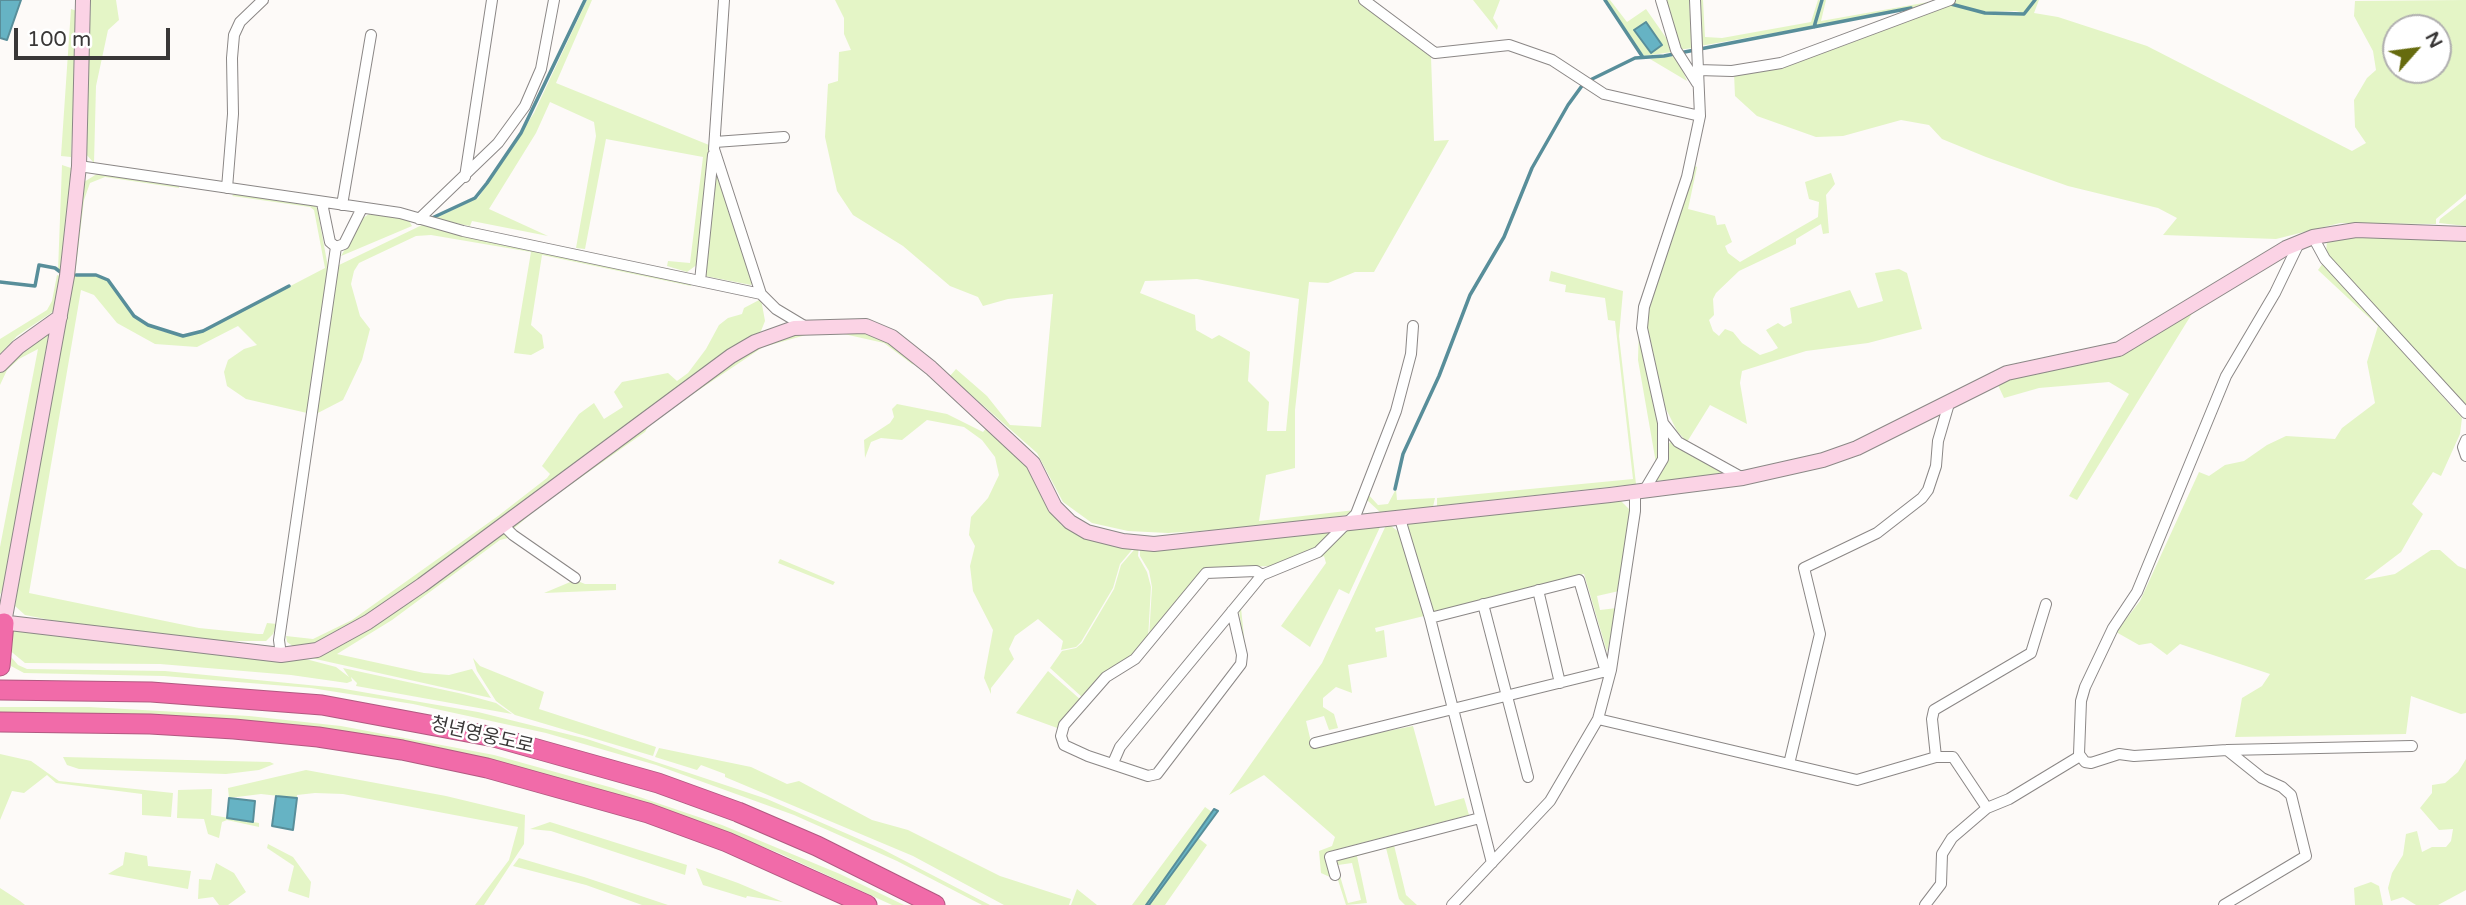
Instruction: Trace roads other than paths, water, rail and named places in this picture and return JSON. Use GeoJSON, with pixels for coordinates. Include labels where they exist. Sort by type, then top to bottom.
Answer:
{"type":"FeatureCollection","features":[{"type":"Feature","properties":{"kind":"highway"},"geometry":{"type":"LineString","coordinates":[[0,666],[2,622]]}},
{"type":"Feature","properties":{"kind":"highway","name":"청년영웅도로"},"geometry":{"type":"LineString","coordinates":[[0,690],[151,692],[322,705],[494,737],[658,783],[738,812],[829,852],[935,905]]}},
{"type":"Feature","properties":{"kind":"highway","name":"청년영웅도로"},"geometry":{"type":"LineString","coordinates":[[0,722],[149,724],[234,729],[318,737],[426,755],[568,789],[648,813],[727,842],[867,905]]}},
{"type":"Feature","properties":{"kind":"street"},"geometry":{"type":"LineString","coordinates":[[83,0],[79,166],[60,317],[2,622],[281,655],[309,653],[341,639],[504,526],[742,349],[772,335],[806,327],[866,326],[880,329],[905,345],[1026,455],[1039,473],[1055,507],[1070,522],[1087,532],[1123,541],[1154,544],[1399,520],[1743,478],[1837,455],[2023,368],[2119,349],[2307,239],[2356,230],[2466,234]]}},
{"type":"Feature","properties":{"kind":"street"},"geometry":{"type":"LineString","coordinates":[[227,188],[233,114],[234,35],[240,22],[263,0]]}},
{"type":"Feature","properties":{"kind":"street"},"geometry":{"type":"LineString","coordinates":[[465,178],[492,0]]}},
{"type":"Feature","properties":{"kind":"street"},"geometry":{"type":"LineString","coordinates":[[419,219],[465,178],[506,134],[535,88],[554,0]]}},
{"type":"Feature","properties":{"kind":"street"},"geometry":{"type":"LineString","coordinates":[[700,281],[714,146],[724,0]]}},
{"type":"Feature","properties":{"kind":"street"},"geometry":{"type":"LineString","coordinates":[[1364,0],[1435,53],[1509,45],[1552,60],[1604,94],[1700,116]]}},
{"type":"Feature","properties":{"kind":"street"},"geometry":{"type":"LineString","coordinates":[[1661,0],[1676,52],[1698,85]]}},
{"type":"Feature","properties":{"kind":"street"},"geometry":{"type":"LineString","coordinates":[[1452,905],[1550,800],[1598,719],[1640,491],[1663,459],[1663,423],[1642,328],[1644,307],[1687,177],[1700,116],[1695,0]]}},
{"type":"Feature","properties":{"kind":"street"},"geometry":{"type":"LineString","coordinates":[[1698,70],[1732,71],[1781,63],[1950,0]]}},
{"type":"Feature","properties":{"kind":"street"},"geometry":{"type":"LineString","coordinates":[[342,205],[371,35]]}},
{"type":"Feature","properties":{"kind":"street"},"geometry":{"type":"LineString","coordinates":[[714,146],[785,137]]}},
{"type":"Feature","properties":{"kind":"street"},"geometry":{"type":"LineString","coordinates":[[714,146],[761,294],[776,309],[806,327]]}},
{"type":"Feature","properties":{"kind":"street"},"geometry":{"type":"LineString","coordinates":[[79,166],[400,213],[761,294]]}},
{"type":"Feature","properties":{"kind":"street"},"geometry":{"type":"LineString","coordinates":[[322,203],[330,242],[336,247]]}},
{"type":"Feature","properties":{"kind":"street"},"geometry":{"type":"LineString","coordinates":[[336,247],[344,244],[362,208]]}},
{"type":"Feature","properties":{"kind":"street"},"geometry":{"type":"LineString","coordinates":[[2307,239],[2466,413]]}},
{"type":"Feature","properties":{"kind":"street"},"geometry":{"type":"LineString","coordinates":[[2307,239],[2226,376],[2137,592],[2113,628],[2085,687],[2077,742],[2080,756],[2085,762],[2091,763],[2119,754],[2134,756],[2227,750],[2412,746]]}},
{"type":"Feature","properties":{"kind":"street"},"geometry":{"type":"LineString","coordinates":[[281,655],[279,640],[336,247]]}},
{"type":"Feature","properties":{"kind":"street"},"geometry":{"type":"LineString","coordinates":[[0,365],[9,354],[60,317]]}},
{"type":"Feature","properties":{"kind":"street"},"geometry":{"type":"LineString","coordinates":[[1113,763],[1120,747],[1262,575],[1318,552],[1348,524],[1361,504],[1396,411],[1411,354],[1413,326]]}},
{"type":"Feature","properties":{"kind":"street"},"geometry":{"type":"LineString","coordinates":[[1789,764],[1820,634],[1804,568],[1877,533],[1922,498],[1928,490],[1936,466],[1938,442],[1950,400]]}},
{"type":"Feature","properties":{"kind":"street"},"geometry":{"type":"LineString","coordinates":[[1663,423],[1678,442],[1743,478]]}},
{"type":"Feature","properties":{"kind":"street"},"geometry":{"type":"LineString","coordinates":[[2466,440],[2463,447],[2466,456]]}},
{"type":"Feature","properties":{"kind":"street"},"geometry":{"type":"LineString","coordinates":[[1399,520],[1430,618],[1492,863]]}},
{"type":"Feature","properties":{"kind":"street"},"geometry":{"type":"LineString","coordinates":[[504,526],[575,578]]}},
{"type":"Feature","properties":{"kind":"street"},"geometry":{"type":"LineString","coordinates":[[1232,611],[1242,655],[1241,664],[1161,771],[1150,776],[1067,748],[1061,736],[1064,724],[1106,677],[1135,659],[1206,573],[1256,570],[1262,575]]}},
{"type":"Feature","properties":{"kind":"street"},"geometry":{"type":"LineString","coordinates":[[1430,618],[1582,581],[1608,671]]}},
{"type":"Feature","properties":{"kind":"street"},"geometry":{"type":"LineString","coordinates":[[1538,590],[1560,683]]}},
{"type":"Feature","properties":{"kind":"street"},"geometry":{"type":"LineString","coordinates":[[1483,604],[1528,777]]}},
{"type":"Feature","properties":{"kind":"street"},"geometry":{"type":"LineString","coordinates":[[1936,757],[1932,719],[1934,710],[2031,653],[2046,604]]}},
{"type":"Feature","properties":{"kind":"street"},"geometry":{"type":"LineString","coordinates":[[1315,743],[1608,671]]}},
{"type":"Feature","properties":{"kind":"street"},"geometry":{"type":"LineString","coordinates":[[1598,719],[1863,780],[1936,757],[1957,760],[1987,808]]}},
{"type":"Feature","properties":{"kind":"street"},"geometry":{"type":"LineString","coordinates":[[2224,905],[2306,856],[2291,796],[2282,787],[2262,778],[2227,750]]}},
{"type":"Feature","properties":{"kind":"street"},"geometry":{"type":"LineString","coordinates":[[1925,905],[1941,884],[1945,845],[1987,808],[2009,799],[2080,756]]}},
{"type":"Feature","properties":{"kind":"street"},"geometry":{"type":"LineString","coordinates":[[1335,875],[1330,857],[1480,818]]}},
{"type":"Feature","properties":{"kind":"water"},"geometry":{"type":"Polygon","coordinates":[[[0,0],[21,0],[7,40],[0,38],[0,0]]]}},
{"type":"Feature","properties":{"kind":"water"},"geometry":{"type":"Polygon","coordinates":[[[1646,22],[1662,45],[1651,53],[1634,30],[1646,22]]]}},
{"type":"Feature","properties":{"kind":"water"},"geometry":{"type":"Polygon","coordinates":[[[276,796],[297,798],[293,830],[272,826],[276,796]]]}},
{"type":"Feature","properties":{"kind":"water"},"geometry":{"type":"Polygon","coordinates":[[[229,798],[255,801],[253,822],[227,818],[229,798]]]}},
{"type":"Feature","properties":{"kind":"water"},"geometry":{"type":"Polygon","coordinates":[[[1214,809],[1218,811],[1149,905],[1146,905],[1214,809]]]}},
{"type":"Feature","properties":{"kind":"waterway"},"geometry":{"type":"LineString","coordinates":[[432,218],[475,198],[487,183],[521,133],[585,0]]}},
{"type":"Feature","properties":{"kind":"waterway"},"geometry":{"type":"LineString","coordinates":[[1605,0],[1642,56]]}},
{"type":"Feature","properties":{"kind":"waterway"},"geometry":{"type":"LineString","coordinates":[[1814,27],[1822,0]]}},
{"type":"Feature","properties":{"kind":"waterway"},"geometry":{"type":"LineString","coordinates":[[1951,4],[1985,13],[2024,14],[2035,0]]}},
{"type":"Feature","properties":{"kind":"waterway"},"geometry":{"type":"LineString","coordinates":[[1395,489],[1403,454],[1439,376],[1470,295],[1504,237],[1532,168],[1568,105],[1584,83],[1635,58],[1664,56],[1911,8]]}},
{"type":"Feature","properties":{"kind":"waterway"},"geometry":{"type":"LineString","coordinates":[[0,282],[35,286],[39,265],[55,268],[63,274]]}},
{"type":"Feature","properties":{"kind":"waterway"},"geometry":{"type":"LineString","coordinates":[[76,275],[96,275],[108,280],[134,316],[148,325],[183,336],[203,331],[289,286]]}}]}
